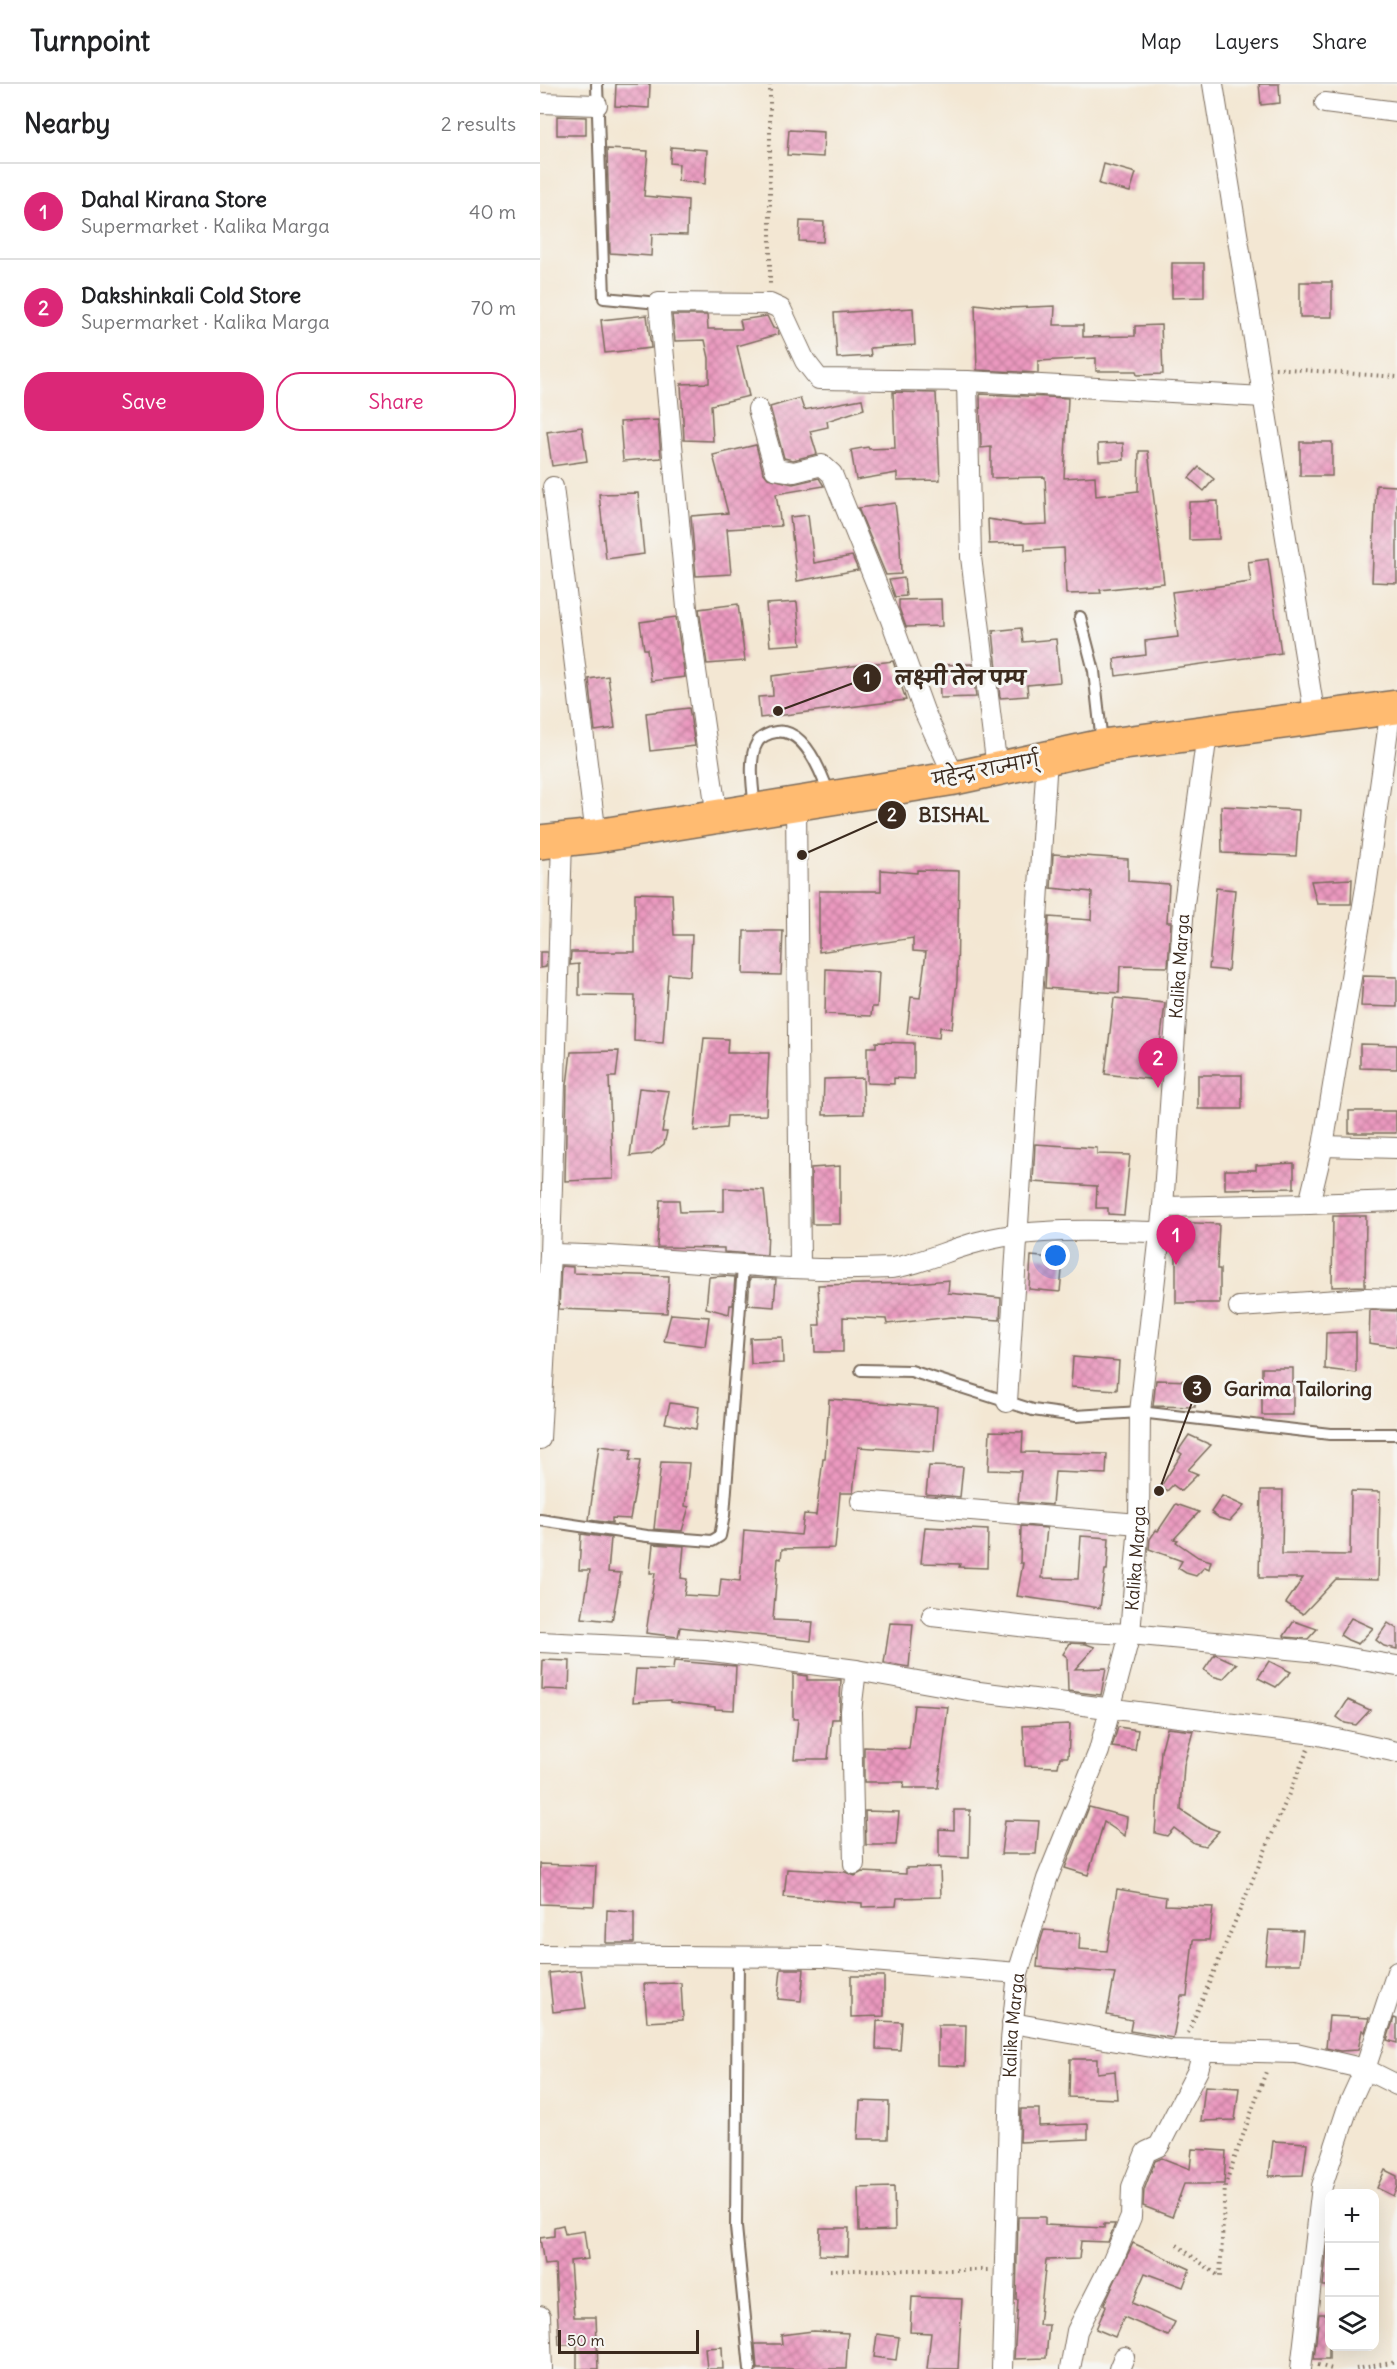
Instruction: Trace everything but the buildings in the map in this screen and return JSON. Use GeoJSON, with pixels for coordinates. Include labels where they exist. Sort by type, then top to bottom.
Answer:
{"type":"FeatureCollection","features":[{"type":"Feature","properties":{"kind":"highway","name":"महेन्द्र राज्मार्ग्"},"geometry":{"type":"LineString","coordinates":[[551,840],[596,836],[956,778],[1102,746],[1394,708]]}},
{"type":"Feature","properties":{"kind":"street"},"geometry":{"type":"LineString","coordinates":[[1213,84],[1315,718]]}},
{"type":"Feature","properties":{"kind":"street"},"geometry":{"type":"LineString","coordinates":[[540,103],[597,105]]}},
{"type":"Feature","properties":{"kind":"street"},"geometry":{"type":"LineString","coordinates":[[1325,103],[1397,112]]}},
{"type":"Feature","properties":{"kind":"street"},"geometry":{"type":"LineString","coordinates":[[717,817],[687,608],[659,303],[770,304],[781,309],[805,361],[819,378],[967,381],[1264,397]]}},
{"type":"Feature","properties":{"kind":"street"},"geometry":{"type":"LineString","coordinates":[[967,381],[971,556],[997,769]]}},
{"type":"Feature","properties":{"kind":"street"},"geometry":{"type":"LineString","coordinates":[[758,409],[775,469],[794,472],[822,465],[832,474],[891,620],[924,711],[956,778]]}},
{"type":"Feature","properties":{"kind":"street"},"geometry":{"type":"LineString","coordinates":[[553,487],[596,836]]}},
{"type":"Feature","properties":{"kind":"street"},"geometry":{"type":"LineString","coordinates":[[1309,1204],[1323,1146],[1394,708]]}},
{"type":"Feature","properties":{"kind":"street","name":"Kalika Marga"},"geometry":{"type":"LineString","coordinates":[[1002,2369],[1012,2023],[1018,1973],[1047,1879],[1099,1751],[1130,1634],[1139,1524],[1140,1412],[1163,1207],[1184,904],[1207,734]]}},
{"type":"Feature","properties":{"kind":"street"},"geometry":{"type":"LineString","coordinates":[[1007,1402],[1047,758]]}},
{"type":"Feature","properties":{"kind":"street"},"geometry":{"type":"LineString","coordinates":[[796,803],[800,1268]]}},
{"type":"Feature","properties":{"kind":"street"},"geometry":{"type":"LineString","coordinates":[[540,1439],[550,1254],[551,840]]}},
{"type":"Feature","properties":{"kind":"street"},"geometry":{"type":"LineString","coordinates":[[1323,1146],[1397,1148]]}},
{"type":"Feature","properties":{"kind":"street"},"geometry":{"type":"LineString","coordinates":[[1163,1207],[1397,1201]]}},
{"type":"Feature","properties":{"kind":"street"},"geometry":{"type":"LineString","coordinates":[[550,1254],[596,1254],[743,1267],[830,1271],[895,1268],[983,1240],[1068,1230],[1159,1232]]}},
{"type":"Feature","properties":{"kind":"street"},"geometry":{"type":"LineString","coordinates":[[1239,1307],[1366,1298],[1397,1299]]}},
{"type":"Feature","properties":{"kind":"street"},"geometry":{"type":"LineString","coordinates":[[861,1501],[1139,1524]]}},
{"type":"Feature","properties":{"kind":"street"},"geometry":{"type":"LineString","coordinates":[[932,1616],[1063,1631],[1130,1634],[1309,1651],[1397,1666]]}},
{"type":"Feature","properties":{"kind":"street"},"geometry":{"type":"LineString","coordinates":[[540,1642],[705,1650],[856,1670],[980,1692],[1314,1734],[1397,1752]]}},
{"type":"Feature","properties":{"kind":"street"},"geometry":{"type":"LineString","coordinates":[[854,1864],[850,1711],[856,1670]]}},
{"type":"Feature","properties":{"kind":"street"},"geometry":{"type":"LineString","coordinates":[[540,1955],[824,1958],[1018,1973]]}},
{"type":"Feature","properties":{"kind":"street"},"geometry":{"type":"LineString","coordinates":[[1301,2369],[1322,2186],[1349,2104],[1365,2069],[1397,1972]]}},
{"type":"Feature","properties":{"kind":"street"},"geometry":{"type":"LineString","coordinates":[[1012,2023],[1169,2050],[1296,2053],[1365,2069],[1397,2085]]}},
{"type":"Feature","properties":{"kind":"street"},"geometry":{"type":"LineString","coordinates":[[1070,2369],[1077,2331],[1112,2262],[1131,2217],[1132,2187],[1146,2152],[1160,2146],[1198,2070],[1203,2051]]}},
{"type":"Feature","properties":{"kind":"street"},"geometry":{"type":"LineString","coordinates":[[540,2316],[542,2369]]}},
{"type":"Feature","properties":{"kind":"lane"},"geometry":{"type":"LineString","coordinates":[[597,84],[604,298],[659,303]]}},
{"type":"Feature","properties":{"kind":"lane"},"geometry":{"type":"LineString","coordinates":[[1080,616],[1094,671],[1102,746]]}},
{"type":"Feature","properties":{"kind":"lane"},"geometry":{"type":"LineString","coordinates":[[755,811],[752,776],[755,747],[757,741],[769,733],[779,731],[792,736],[805,746],[820,768],[830,797]]}},
{"type":"Feature","properties":{"kind":"lane"},"geometry":{"type":"LineString","coordinates":[[540,1520],[647,1536],[712,1540],[720,1536],[724,1515],[743,1267]]}},
{"type":"Feature","properties":{"kind":"lane"},"geometry":{"type":"LineString","coordinates":[[861,1370],[911,1371],[1033,1410],[1076,1416],[1140,1412],[1330,1434],[1397,1434]]}},
{"type":"Feature","properties":{"kind":"lane"},"geometry":{"type":"LineString","coordinates":[[738,1958],[736,2227],[750,2369]]}},
{"type":"Feature","properties":{"kind":"path"},"geometry":{"type":"LineString","coordinates":[[770,84],[770,304]]}},
{"type":"Feature","properties":{"kind":"path"},"geometry":{"type":"LineString","coordinates":[[1257,367],[1397,377]]}},
{"type":"Feature","properties":{"kind":"path"},"geometry":{"type":"LineString","coordinates":[[1181,2050],[1314,1734]]}},
{"type":"Feature","properties":{"kind":"path"},"geometry":{"type":"LineString","coordinates":[[1177,2245],[1220,2277],[1225,2185],[1273,2052]]}},
{"type":"Feature","properties":{"kind":"path"},"geometry":{"type":"LineString","coordinates":[[830,2270],[1004,2270]]}},
{"type":"Feature","properties":{"kind":"path"},"geometry":{"type":"LineString","coordinates":[[1356,2369],[1397,2362]]}},
{"type":"Feature","properties":{"kind":"place","name":"लक्ष्मी तेल पम्प"},"geometry":{"type":"Point","coordinates":[778,711]}},
{"type":"Feature","properties":{"kind":"place","name":"BISHAL"},"geometry":{"type":"Point","coordinates":[802,855]}},
{"type":"Feature","properties":{"kind":"place","name":"Dakshinkali Cold Store"},"geometry":{"type":"Point","coordinates":[1158,1088]}},
{"type":"Feature","properties":{"kind":"place","name":"Dahal Kirana Store"},"geometry":{"type":"Point","coordinates":[1176,1265]}},
{"type":"Feature","properties":{"kind":"place","name":"Garima Tailoring"},"geometry":{"type":"Point","coordinates":[1159,1491]}}]}
